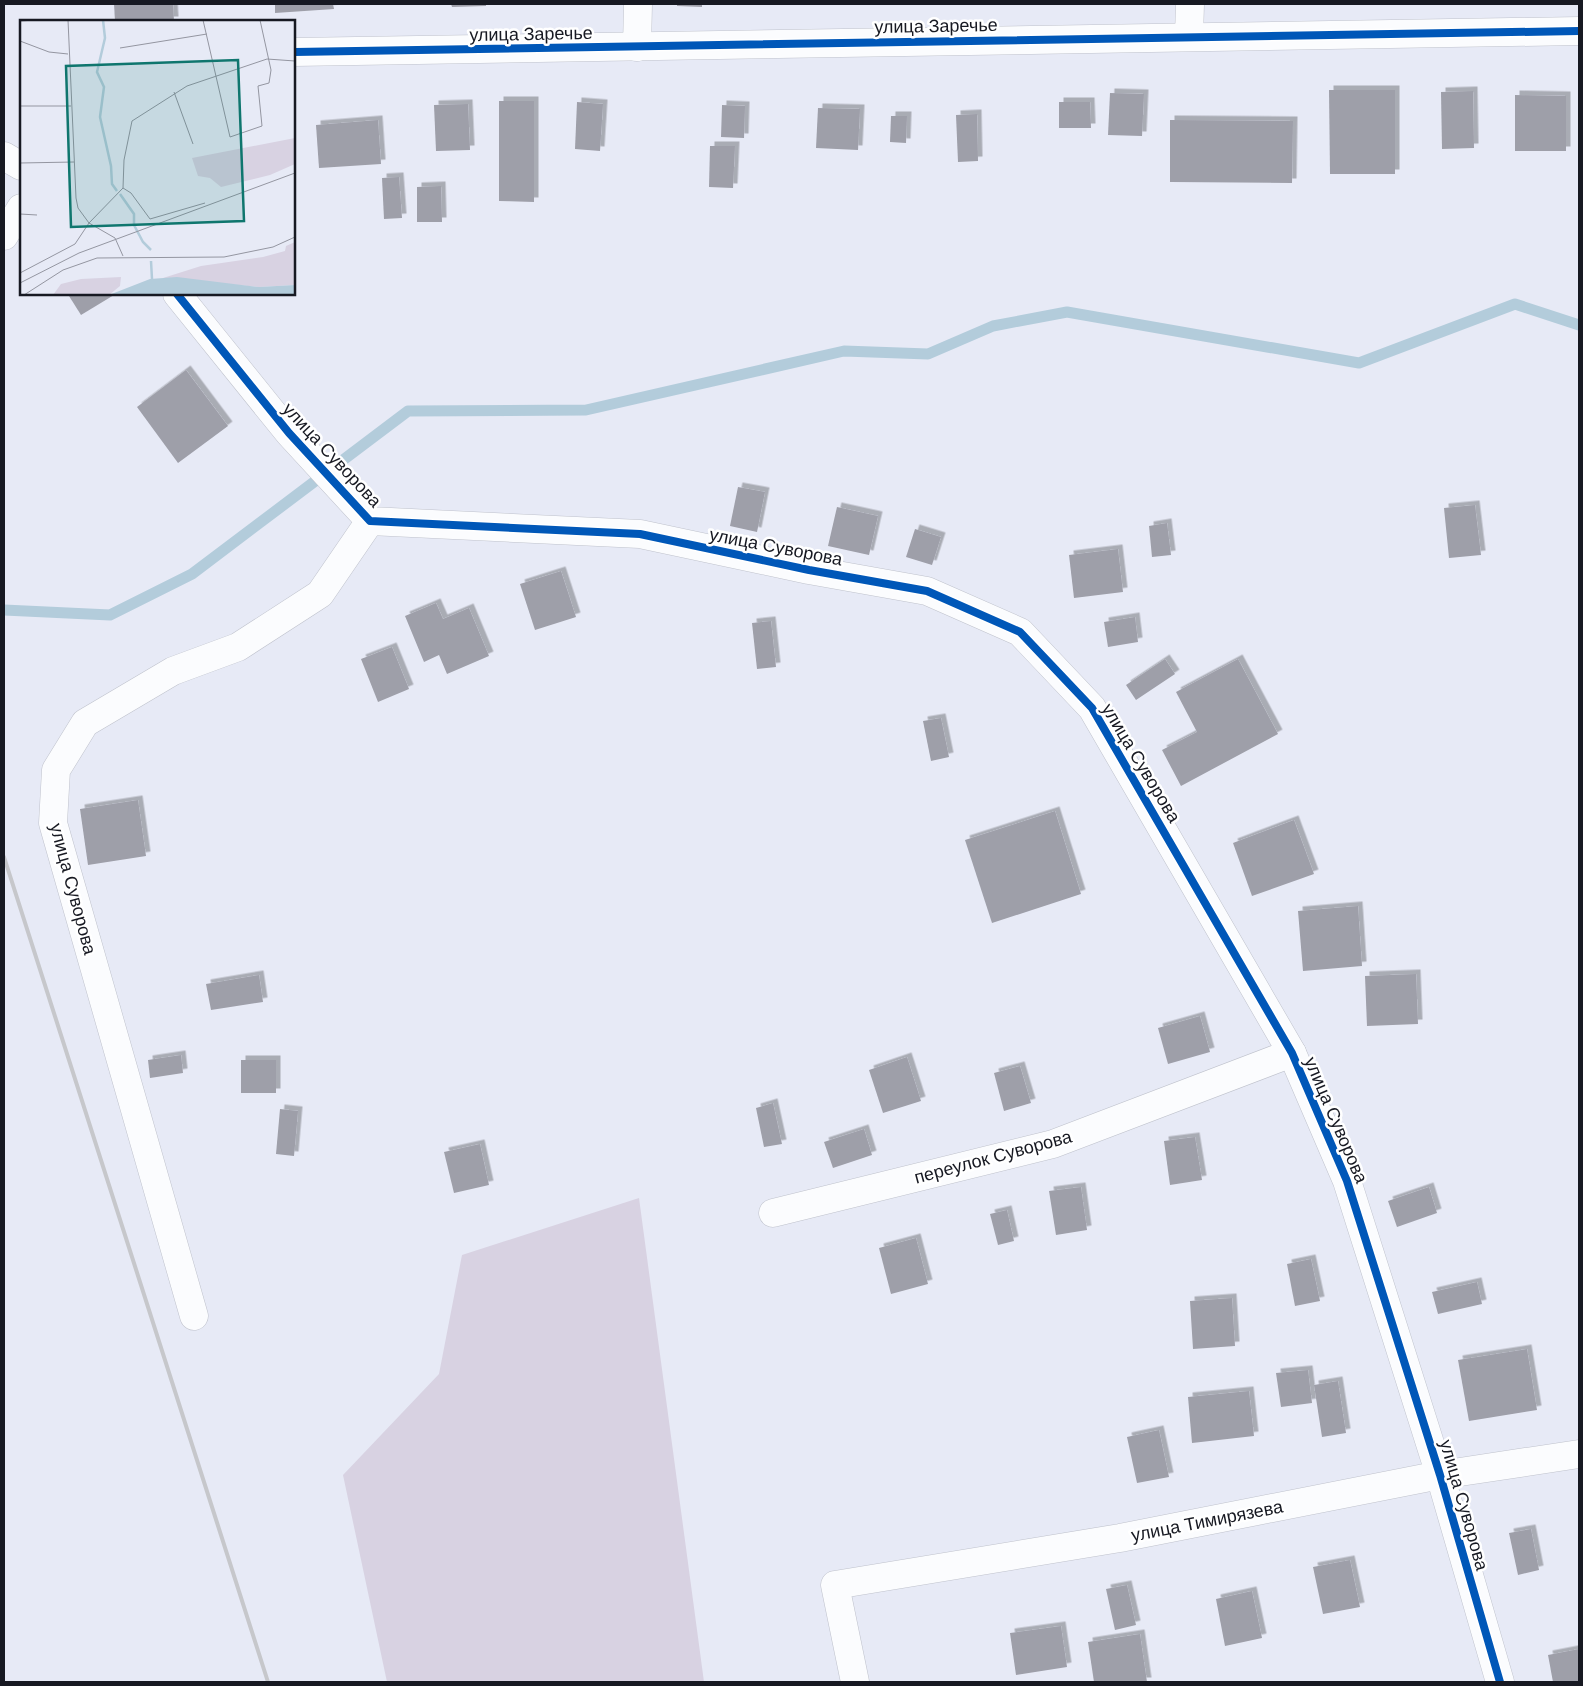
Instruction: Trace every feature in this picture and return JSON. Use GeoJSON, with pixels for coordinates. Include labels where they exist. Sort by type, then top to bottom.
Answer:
{"type":"FeatureCollection","features":[{"type":"Feature","properties":{"kind":"street"},"geometry":{"type":"LineString","coordinates":[[638,4],[638,47]]}},
{"type":"Feature","properties":{"kind":"street"},"geometry":{"type":"LineString","coordinates":[[1189,36],[1190,4]]}},
{"type":"Feature","properties":{"kind":"street","name":"улица Заречье"},"geometry":{"type":"LineString","coordinates":[[295,52],[1579,31]]}},
{"type":"Feature","properties":{"kind":"street"},"geometry":{"type":"LineString","coordinates":[[4,156],[20,165]]}},
{"type":"Feature","properties":{"kind":"street"},"geometry":{"type":"LineString","coordinates":[[4,236],[20,210]]}},
{"type":"Feature","properties":{"kind":"street","name":"улица Суворова"},"geometry":{"type":"LineString","coordinates":[[178,295],[289,433],[370,521],[640,534],[809,570],[927,592],[1020,632],[1092,708],[1292,1053],[1347,1181],[1440,1475],[1500,1682]]}},
{"type":"Feature","properties":{"kind":"street","name":"улица Суворова"},"geometry":{"type":"LineString","coordinates":[[194,1316],[53,823],[56,770],[86,723],[174,671],[238,647],[320,594],[370,521]]}},
{"type":"Feature","properties":{"kind":"street","name":"переулок Суворова"},"geometry":{"type":"LineString","coordinates":[[773,1213],[1053,1144],[1292,1053]]}},
{"type":"Feature","properties":{"kind":"street","name":"улица Тимирязева"},"geometry":{"type":"LineString","coordinates":[[855,1682],[835,1585],[1120,1538],[1440,1475],[1579,1454]]}},
{"type":"Feature","properties":{"kind":"shaded area"},"geometry":{"type":"Polygon","coordinates":[[[639,1198],[704,1682],[387,1682],[343,1475],[439,1374],[462,1255],[639,1198]]]}},
{"type":"Feature","properties":{"kind":"building"},"geometry":{"type":"Polygon","coordinates":[[[114,4],[173,4],[174,20],[115,20],[114,4]]]}},
{"type":"Feature","properties":{"kind":"building"},"geometry":{"type":"Polygon","coordinates":[[[275,4],[333,4],[334,9],[275,13],[275,4]]]}},
{"type":"Feature","properties":{"kind":"building"},"geometry":{"type":"Polygon","coordinates":[[[451,4],[486,4],[486,6],[452,7],[451,4]]]}},
{"type":"Feature","properties":{"kind":"building"},"geometry":{"type":"Polygon","coordinates":[[[677,4],[702,4],[702,7],[677,6],[677,4]]]}},
{"type":"Feature","properties":{"kind":"building"},"geometry":{"type":"Polygon","coordinates":[[[1329,90],[1395,90],[1395,174],[1330,174],[1329,90]]]}},
{"type":"Feature","properties":{"kind":"building"},"geometry":{"type":"Polygon","coordinates":[[[1473,91],[1474,148],[1442,149],[1441,92],[1473,91]]]}},
{"type":"Feature","properties":{"kind":"building"},"geometry":{"type":"Polygon","coordinates":[[[1110,93],[1144,94],[1142,136],[1108,135],[1110,93]]]}},
{"type":"Feature","properties":{"kind":"building"},"geometry":{"type":"Polygon","coordinates":[[[1515,95],[1566,96],[1566,151],[1515,151],[1515,95]]]}},
{"type":"Feature","properties":{"kind":"building"},"geometry":{"type":"Polygon","coordinates":[[[499,101],[534,101],[534,202],[499,201],[499,101]]]}},
{"type":"Feature","properties":{"kind":"building"},"geometry":{"type":"Polygon","coordinates":[[[577,102],[603,104],[600,151],[575,149],[577,102]]]}},
{"type":"Feature","properties":{"kind":"building"},"geometry":{"type":"Polygon","coordinates":[[[1059,102],[1090,102],[1091,128],[1059,128],[1059,102]]]}},
{"type":"Feature","properties":{"kind":"building"},"geometry":{"type":"Polygon","coordinates":[[[468,104],[470,150],[436,151],[434,105],[468,104]]]}},
{"type":"Feature","properties":{"kind":"building"},"geometry":{"type":"Polygon","coordinates":[[[722,105],[745,106],[744,138],[721,137],[722,105]]]}},
{"type":"Feature","properties":{"kind":"building"},"geometry":{"type":"Polygon","coordinates":[[[818,108],[860,109],[858,150],[816,148],[818,108]]]}},
{"type":"Feature","properties":{"kind":"building"},"geometry":{"type":"Polygon","coordinates":[[[977,114],[978,161],[958,162],[956,115],[977,114]]]}},
{"type":"Feature","properties":{"kind":"building"},"geometry":{"type":"Polygon","coordinates":[[[891,116],[907,116],[906,143],[890,142],[891,116]]]}},
{"type":"Feature","properties":{"kind":"building"},"geometry":{"type":"Polygon","coordinates":[[[378,120],[381,164],[319,168],[316,125],[378,120]]]}},
{"type":"Feature","properties":{"kind":"building"},"geometry":{"type":"Polygon","coordinates":[[[1170,120],[1293,121],[1292,183],[1170,182],[1170,120]]]}},
{"type":"Feature","properties":{"kind":"building"},"geometry":{"type":"Polygon","coordinates":[[[710,146],[735,146],[733,188],[709,187],[710,146]]]}},
{"type":"Feature","properties":{"kind":"building"},"geometry":{"type":"Polygon","coordinates":[[[399,177],[402,218],[384,219],[382,178],[399,177]]]}},
{"type":"Feature","properties":{"kind":"building"},"geometry":{"type":"Polygon","coordinates":[[[441,186],[442,222],[417,222],[417,187],[441,186]]]}},
{"type":"Feature","properties":{"kind":"building"},"geometry":{"type":"Polygon","coordinates":[[[70,295],[114,295],[81,315],[69,296],[70,295]]]}},
{"type":"Feature","properties":{"kind":"building"},"geometry":{"type":"Polygon","coordinates":[[[186,370],[228,426],[178,463],[137,407],[186,370]]]}},
{"type":"Feature","properties":{"kind":"building"},"geometry":{"type":"Polygon","coordinates":[[[738,487],[765,492],[757,532],[730,526],[738,487]]]}},
{"type":"Feature","properties":{"kind":"building"},"geometry":{"type":"Polygon","coordinates":[[[1475,505],[1481,555],[1449,558],[1444,508],[1475,505]]]}},
{"type":"Feature","properties":{"kind":"building"},"geometry":{"type":"Polygon","coordinates":[[[837,507],[878,516],[869,555],[828,546],[837,507]]]}},
{"type":"Feature","properties":{"kind":"building"},"geometry":{"type":"Polygon","coordinates":[[[1167,523],[1171,555],[1152,557],[1149,526],[1167,523]]]}},
{"type":"Feature","properties":{"kind":"building"},"geometry":{"type":"Polygon","coordinates":[[[915,529],[941,537],[932,565],[906,557],[915,529]]]}},
{"type":"Feature","properties":{"kind":"building"},"geometry":{"type":"Polygon","coordinates":[[[1118,549],[1123,592],[1074,598],[1069,555],[1118,549]]]}},
{"type":"Feature","properties":{"kind":"building"},"geometry":{"type":"Polygon","coordinates":[[[561,571],[576,617],[535,630],[520,584],[561,571]]]}},
{"type":"Feature","properties":{"kind":"building"},"geometry":{"type":"Polygon","coordinates":[[[436,603],[443,619],[469,608],[489,656],[447,674],[439,655],[424,662],[405,616],[436,603]]]}},
{"type":"Feature","properties":{"kind":"building"},"geometry":{"type":"Polygon","coordinates":[[[1135,617],[1138,642],[1108,647],[1104,622],[1135,617]]]}},
{"type":"Feature","properties":{"kind":"building"},"geometry":{"type":"Polygon","coordinates":[[[771,621],[776,667],[757,669],[752,623],[771,621]]]}},
{"type":"Feature","properties":{"kind":"building"},"geometry":{"type":"Polygon","coordinates":[[[392,647],[409,689],[378,702],[361,659],[392,647]]]}},
{"type":"Feature","properties":{"kind":"building"},"geometry":{"type":"Polygon","coordinates":[[[1165,659],[1175,674],[1136,700],[1126,685],[1165,659]]]}},
{"type":"Feature","properties":{"kind":"building"},"geometry":{"type":"Polygon","coordinates":[[[1238,659],[1278,734],[1181,786],[1162,750],[1197,732],[1176,692],[1238,659]]]}},
{"type":"Feature","properties":{"kind":"building"},"geometry":{"type":"Polygon","coordinates":[[[941,718],[949,757],[931,761],[923,721],[941,718]]]}},
{"type":"Feature","properties":{"kind":"building"},"geometry":{"type":"Polygon","coordinates":[[[138,800],[146,856],[88,865],[80,809],[138,800]]]}},
{"type":"Feature","properties":{"kind":"building"},"geometry":{"type":"Polygon","coordinates":[[[1055,811],[1081,894],[992,923],[965,840],[1055,811]]]}},
{"type":"Feature","properties":{"kind":"building"},"geometry":{"type":"Polygon","coordinates":[[[1294,820],[1314,874],[1252,896],[1233,843],[1294,820]]]}},
{"type":"Feature","properties":{"kind":"building"},"geometry":{"type":"Polygon","coordinates":[[[1358,906],[1362,966],[1303,971],[1298,911],[1358,906]]]}},
{"type":"Feature","properties":{"kind":"building"},"geometry":{"type":"Polygon","coordinates":[[[1416,974],[1418,1024],[1367,1026],[1365,976],[1416,974]]]}},
{"type":"Feature","properties":{"kind":"building"},"geometry":{"type":"Polygon","coordinates":[[[259,975],[263,1002],[211,1010],[206,984],[259,975]]]}},
{"type":"Feature","properties":{"kind":"building"},"geometry":{"type":"Polygon","coordinates":[[[1200,1016],[1210,1052],[1168,1064],[1158,1028],[1200,1016]]]}},
{"type":"Feature","properties":{"kind":"building"},"geometry":{"type":"Polygon","coordinates":[[[181,1055],[183,1073],[150,1078],[148,1060],[181,1055]]]}},
{"type":"Feature","properties":{"kind":"building"},"geometry":{"type":"Polygon","coordinates":[[[907,1057],[921,1101],[883,1113],[869,1070],[907,1057]]]}},
{"type":"Feature","properties":{"kind":"building"},"geometry":{"type":"Polygon","coordinates":[[[241,1060],[276,1060],[276,1093],[241,1093],[241,1060]]]}},
{"type":"Feature","properties":{"kind":"building"},"geometry":{"type":"Polygon","coordinates":[[[1020,1066],[1031,1103],[1004,1111],[994,1073],[1020,1066]]]}},
{"type":"Feature","properties":{"kind":"building"},"geometry":{"type":"Polygon","coordinates":[[[773,1103],[782,1144],[764,1147],[756,1108],[773,1103]]]}},
{"type":"Feature","properties":{"kind":"building"},"geometry":{"type":"Polygon","coordinates":[[[280,1109],[298,1111],[294,1156],[276,1154],[280,1109]]]}},
{"type":"Feature","properties":{"kind":"building"},"geometry":{"type":"Polygon","coordinates":[[[864,1129],[872,1155],[833,1168],[824,1142],[864,1129]]]}},
{"type":"Feature","properties":{"kind":"building"},"geometry":{"type":"Polygon","coordinates":[[[1195,1137],[1202,1180],[1170,1185],[1164,1141],[1195,1137]]]}},
{"type":"Feature","properties":{"kind":"building"},"geometry":{"type":"Polygon","coordinates":[[[480,1144],[489,1185],[454,1193],[444,1152],[480,1144]]]}},
{"type":"Feature","properties":{"kind":"building"},"geometry":{"type":"Polygon","coordinates":[[[1081,1187],[1087,1230],[1056,1235],[1049,1191],[1081,1187]]]}},
{"type":"Feature","properties":{"kind":"building"},"geometry":{"type":"Polygon","coordinates":[[[1429,1187],[1437,1213],[1397,1227],[1388,1201],[1429,1187]]]}},
{"type":"Feature","properties":{"kind":"building"},"geometry":{"type":"Polygon","coordinates":[[[1007,1210],[1014,1241],[998,1245],[990,1214],[1007,1210]]]}},
{"type":"Feature","properties":{"kind":"building"},"geometry":{"type":"Polygon","coordinates":[[[916,1238],[928,1284],[891,1294],[879,1248],[916,1238]]]}},
{"type":"Feature","properties":{"kind":"building"},"geometry":{"type":"Polygon","coordinates":[[[1311,1259],[1320,1301],[1295,1306],[1287,1264],[1311,1259]]]}},
{"type":"Feature","properties":{"kind":"building"},"geometry":{"type":"Polygon","coordinates":[[[1477,1282],[1482,1304],[1438,1314],[1432,1292],[1477,1282]]]}},
{"type":"Feature","properties":{"kind":"building"},"geometry":{"type":"Polygon","coordinates":[[[1232,1298],[1235,1346],[1193,1349],[1190,1301],[1232,1298]]]}},
{"type":"Feature","properties":{"kind":"building"},"geometry":{"type":"Polygon","coordinates":[[[1527,1349],[1537,1410],[1469,1421],[1458,1360],[1527,1349]]]}},
{"type":"Feature","properties":{"kind":"building"},"geometry":{"type":"Polygon","coordinates":[[[1308,1370],[1312,1403],[1281,1407],[1276,1373],[1308,1370]]]}},
{"type":"Feature","properties":{"kind":"building"},"geometry":{"type":"Polygon","coordinates":[[[1338,1381],[1346,1433],[1322,1437],[1314,1385],[1338,1381]]]}},
{"type":"Feature","properties":{"kind":"building"},"geometry":{"type":"Polygon","coordinates":[[[1249,1391],[1254,1436],[1192,1443],[1188,1397],[1249,1391]]]}},
{"type":"Feature","properties":{"kind":"building"},"geometry":{"type":"Polygon","coordinates":[[[1159,1430],[1169,1477],[1137,1483],[1127,1437],[1159,1430]]]}},
{"type":"Feature","properties":{"kind":"building"},"geometry":{"type":"Polygon","coordinates":[[[1531,1529],[1539,1570],[1518,1575],[1509,1533],[1531,1529]]]}},
{"type":"Feature","properties":{"kind":"building"},"geometry":{"type":"Polygon","coordinates":[[[1350,1560],[1360,1607],[1323,1614],[1313,1567],[1350,1560]]]}},
{"type":"Feature","properties":{"kind":"building"},"geometry":{"type":"Polygon","coordinates":[[[1127,1585],[1136,1625],[1115,1630],[1106,1589],[1127,1585]]]}},
{"type":"Feature","properties":{"kind":"building"},"geometry":{"type":"Polygon","coordinates":[[[1252,1591],[1262,1638],[1225,1646],[1216,1599],[1252,1591]]]}},
{"type":"Feature","properties":{"kind":"building"},"geometry":{"type":"Polygon","coordinates":[[[1061,1626],[1067,1667],[1016,1675],[1010,1633],[1061,1626]]]}},
{"type":"Feature","properties":{"kind":"building"},"geometry":{"type":"Polygon","coordinates":[[[1140,1634],[1147,1682],[1094,1682],[1088,1642],[1140,1634]]]}},
{"type":"Feature","properties":{"kind":"building"},"geometry":{"type":"Polygon","coordinates":[[[1579,1649],[1579,1682],[1553,1682],[1548,1655],[1579,1649]]]}},
{"type":"Feature","properties":{"kind":"waterway"},"geometry":{"type":"LineString","coordinates":[[4,610],[110,615],[192,574],[408,411],[586,410],[844,351],[928,354],[993,326],[1067,312],[1359,363],[1515,304],[1579,325]]}},
{"type":"Feature","properties":{"kind":"railway"},"geometry":{"type":"LineString","coordinates":[[4,857],[268,1682]]}},
{"type":"Feature","properties":{"kind":"cycle path"},"geometry":{"type":"LineString","coordinates":[[295,52],[1579,31]]}},
{"type":"Feature","properties":{"kind":"cycle path"},"geometry":{"type":"LineString","coordinates":[[178,295],[289,433],[370,521],[640,534],[809,570],[927,591],[1020,632],[1092,708],[1292,1053],[1347,1181],[1440,1475],[1500,1682]]}}]}
